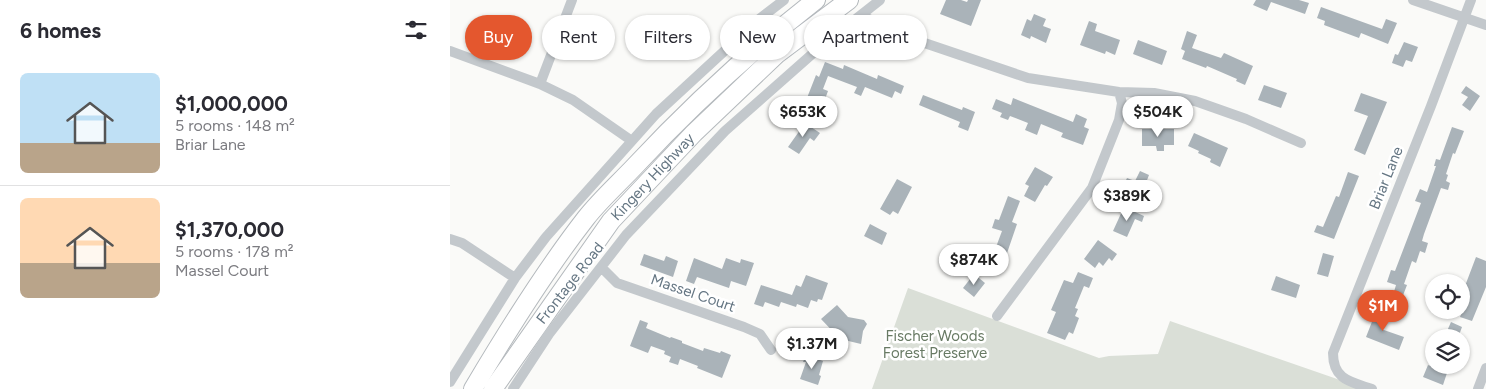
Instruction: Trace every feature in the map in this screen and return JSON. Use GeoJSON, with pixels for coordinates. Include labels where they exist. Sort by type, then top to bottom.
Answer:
{"type":"FeatureCollection","features":[{"type":"Feature","properties":{"kind":"highway","name":"Kingery Highway"},"geometry":{"type":"LineString","coordinates":[[473,389],[532,292],[587,217],[652,147],[718,83],[778,30],[816,0]]}},
{"type":"Feature","properties":{"kind":"highway","name":"Kingery Highway"},"geometry":{"type":"LineString","coordinates":[[494,389],[611,221],[694,133],[777,54],[849,0]]}},
{"type":"Feature","properties":{"kind":"street"},"geometry":{"type":"LineString","coordinates":[[540,84],[572,0]]}},
{"type":"Feature","properties":{"kind":"street"},"geometry":{"type":"LineString","coordinates":[[450,382],[515,278],[546,237],[656,114],[758,20],[784,0]]}},
{"type":"Feature","properties":{"kind":"street","name":"Frontage Road"},"geometry":{"type":"LineString","coordinates":[[861,15],[880,0]]}},
{"type":"Feature","properties":{"kind":"street"},"geometry":{"type":"LineString","coordinates":[[1414,0],[1486,26]]}},
{"type":"Feature","properties":{"kind":"street","name":"Briar Lane"},"geometry":{"type":"LineString","coordinates":[[1372,389],[1346,380],[1339,374],[1335,368],[1333,353],[1471,0]]}},
{"type":"Feature","properties":{"kind":"street"},"geometry":{"type":"LineString","coordinates":[[927,44],[1028,78],[1119,92],[1154,93],[1196,101],[1246,119],[1301,143]]}},
{"type":"Feature","properties":{"kind":"street"},"geometry":{"type":"LineString","coordinates":[[450,51],[540,84],[573,100],[632,141]]}},
{"type":"Feature","properties":{"kind":"street","name":"Frontage Road"},"geometry":{"type":"LineString","coordinates":[[513,389],[549,334],[626,235],[725,132],[806,60]]}},
{"type":"Feature","properties":{"kind":"street"},"geometry":{"type":"LineString","coordinates":[[997,316],[1092,188],[1119,120],[1122,103],[1119,92]]}},
{"type":"Feature","properties":{"kind":"street"},"geometry":{"type":"LineString","coordinates":[[450,239],[462,243],[515,278]]}},
{"type":"Feature","properties":{"kind":"street","name":"Massel Court"},"geometry":{"type":"LineString","coordinates":[[602,267],[617,283],[760,334],[771,350]]}},
{"type":"Feature","properties":{"kind":"street"},"geometry":{"type":"LineString","coordinates":[[1478,389],[1486,368]]}},
{"type":"Feature","properties":{"kind":"green space","name":"Fischer Woods Forest Preserve"},"geometry":{"type":"Polygon","coordinates":[[[908,288],[1099,358],[1158,354],[1170,321],[1366,389],[872,389],[908,288]]]}},
{"type":"Feature","properties":{"kind":"building"},"geometry":{"type":"Polygon","coordinates":[[[946,0],[967,2],[968,0],[981,0],[971,26],[940,14],[946,0]]]}},
{"type":"Feature","properties":{"kind":"building"},"geometry":{"type":"Polygon","coordinates":[[[1256,0],[1299,0],[1309,3],[1305,14],[1271,2],[1267,11],[1253,5],[1256,0]]]}},
{"type":"Feature","properties":{"kind":"building"},"geometry":{"type":"Polygon","coordinates":[[[1321,7],[1382,29],[1386,19],[1397,23],[1388,44],[1361,33],[1359,38],[1324,25],[1325,21],[1317,18],[1321,7]]]}},
{"type":"Feature","properties":{"kind":"building"},"geometry":{"type":"Polygon","coordinates":[[[1034,14],[1046,19],[1043,26],[1051,29],[1046,43],[1031,36],[1030,39],[1021,35],[1027,19],[1031,21],[1034,14]]]}},
{"type":"Feature","properties":{"kind":"building"},"geometry":{"type":"Polygon","coordinates":[[[1089,21],[1097,24],[1095,31],[1120,40],[1115,55],[1106,51],[1105,54],[1080,45],[1089,21]]]}},
{"type":"Feature","properties":{"kind":"building"},"geometry":{"type":"Polygon","coordinates":[[[1187,31],[1197,35],[1192,48],[1221,58],[1224,53],[1253,66],[1245,85],[1236,81],[1237,79],[1207,66],[1206,68],[1182,59],[1185,51],[1181,49],[1187,31]]]}},
{"type":"Feature","properties":{"kind":"building"},"geometry":{"type":"Polygon","coordinates":[[[1138,40],[1167,51],[1162,65],[1133,54],[1138,40]]]}},
{"type":"Feature","properties":{"kind":"building"},"geometry":{"type":"Polygon","coordinates":[[[1404,42],[1418,47],[1412,62],[1406,60],[1403,67],[1392,63],[1395,54],[1398,55],[1404,42]]]}},
{"type":"Feature","properties":{"kind":"building"},"geometry":{"type":"Polygon","coordinates":[[[825,62],[843,69],[844,65],[877,79],[878,75],[904,86],[901,94],[895,91],[892,98],[865,87],[861,96],[854,93],[857,87],[828,76],[823,89],[828,91],[824,102],[819,100],[816,107],[805,103],[816,75],[819,77],[825,62]]]}},
{"type":"Feature","properties":{"kind":"building"},"geometry":{"type":"Polygon","coordinates":[[[1264,85],[1287,93],[1281,108],[1258,100],[1264,85]]]}},
{"type":"Feature","properties":{"kind":"building"},"geometry":{"type":"Polygon","coordinates":[[[1466,86],[1480,96],[1470,111],[1462,105],[1468,97],[1461,93],[1466,86]]]}},
{"type":"Feature","properties":{"kind":"building"},"geometry":{"type":"Polygon","coordinates":[[[1361,93],[1387,102],[1365,155],[1354,150],[1368,116],[1354,111],[1361,93]]]}},
{"type":"Feature","properties":{"kind":"building"},"geometry":{"type":"Polygon","coordinates":[[[923,95],[962,110],[963,107],[975,112],[968,131],[958,127],[960,122],[919,105],[923,95]]]}},
{"type":"Feature","properties":{"kind":"building"},"geometry":{"type":"Polygon","coordinates":[[[1013,98],[1073,122],[1076,114],[1087,119],[1084,127],[1089,129],[1083,145],[1061,137],[1063,133],[1041,124],[1037,135],[1025,130],[1028,123],[1010,116],[1008,120],[1000,117],[1002,113],[992,109],[996,99],[1011,105],[1013,98]]]}},
{"type":"Feature","properties":{"kind":"building"},"geometry":{"type":"Polygon","coordinates":[[[805,123],[820,133],[814,141],[810,138],[799,154],[788,147],[805,123]]]}},
{"type":"Feature","properties":{"kind":"building"},"geometry":{"type":"Polygon","coordinates":[[[1452,127],[1464,131],[1455,154],[1453,153],[1446,174],[1448,175],[1446,181],[1450,183],[1448,190],[1441,188],[1422,241],[1428,243],[1425,253],[1420,251],[1416,263],[1412,261],[1404,284],[1407,285],[1402,298],[1393,295],[1396,285],[1387,282],[1391,270],[1395,271],[1421,203],[1415,201],[1420,189],[1427,192],[1436,166],[1434,166],[1436,159],[1440,160],[1452,127]]]}},
{"type":"Feature","properties":{"kind":"building"},"geometry":{"type":"Polygon","coordinates":[[[1142,129],[1174,129],[1174,145],[1164,145],[1164,151],[1157,151],[1156,146],[1142,146],[1142,129]]]}},
{"type":"Feature","properties":{"kind":"building"},"geometry":{"type":"Polygon","coordinates":[[[1194,133],[1228,148],[1220,167],[1210,162],[1211,159],[1198,153],[1199,151],[1188,146],[1194,133]]]}},
{"type":"Feature","properties":{"kind":"building"},"geometry":{"type":"Polygon","coordinates":[[[1035,167],[1053,177],[1047,186],[1045,185],[1035,202],[1024,196],[1029,186],[1025,184],[1035,167]]]}},
{"type":"Feature","properties":{"kind":"building"},"geometry":{"type":"Polygon","coordinates":[[[1140,171],[1149,175],[1141,196],[1122,189],[1127,178],[1135,181],[1140,171]]]}},
{"type":"Feature","properties":{"kind":"building"},"geometry":{"type":"Polygon","coordinates":[[[1348,172],[1359,176],[1334,239],[1314,232],[1317,225],[1323,227],[1336,196],[1339,197],[1348,172]]]}},
{"type":"Feature","properties":{"kind":"building"},"geometry":{"type":"Polygon","coordinates":[[[897,179],[912,187],[898,214],[893,211],[890,215],[880,209],[897,179]]]}},
{"type":"Feature","properties":{"kind":"building"},"geometry":{"type":"Polygon","coordinates":[[[1008,196],[1020,201],[1012,222],[1017,224],[1005,259],[993,255],[1002,231],[992,228],[995,219],[999,220],[1008,196]]]}},
{"type":"Feature","properties":{"kind":"building"},"geometry":{"type":"Polygon","coordinates":[[[1124,207],[1144,216],[1142,222],[1135,219],[1127,237],[1113,231],[1124,207]]]}},
{"type":"Feature","properties":{"kind":"building"},"geometry":{"type":"Polygon","coordinates":[[[870,224],[887,233],[882,245],[864,236],[870,224]]]}},
{"type":"Feature","properties":{"kind":"building"},"geometry":{"type":"Polygon","coordinates":[[[1098,240],[1117,254],[1112,261],[1109,258],[1103,266],[1099,262],[1095,268],[1084,259],[1098,240]]]}},
{"type":"Feature","properties":{"kind":"building"},"geometry":{"type":"Polygon","coordinates":[[[1323,253],[1334,256],[1328,277],[1317,274],[1323,253]]]}},
{"type":"Feature","properties":{"kind":"building"},"geometry":{"type":"Polygon","coordinates":[[[644,254],[664,261],[666,256],[678,261],[673,277],[640,265],[644,254]]]}},
{"type":"Feature","properties":{"kind":"building"},"geometry":{"type":"Polygon","coordinates":[[[1476,257],[1486,261],[1486,287],[1472,321],[1466,319],[1470,319],[1470,274],[1476,257]]]}},
{"type":"Feature","properties":{"kind":"building"},"geometry":{"type":"Polygon","coordinates":[[[694,258],[722,269],[726,258],[740,263],[741,259],[754,263],[746,286],[731,281],[729,288],[697,277],[694,284],[686,281],[694,258]]]}},
{"type":"Feature","properties":{"kind":"building"},"geometry":{"type":"Polygon","coordinates":[[[1078,272],[1093,278],[1089,288],[1084,286],[1075,308],[1078,309],[1075,316],[1079,318],[1073,334],[1069,332],[1065,340],[1047,333],[1056,312],[1051,310],[1064,280],[1073,283],[1078,272]]]}},
{"type":"Feature","properties":{"kind":"building"},"geometry":{"type":"Polygon","coordinates":[[[974,274],[985,283],[974,297],[963,288],[974,274]]]}},
{"type":"Feature","properties":{"kind":"building"},"geometry":{"type":"Polygon","coordinates":[[[806,275],[828,283],[822,300],[818,299],[817,302],[811,300],[808,308],[797,304],[796,307],[781,302],[779,307],[765,302],[763,307],[754,304],[761,285],[792,295],[796,285],[801,287],[806,275]]]}},
{"type":"Feature","properties":{"kind":"building"},"geometry":{"type":"Polygon","coordinates":[[[1276,276],[1300,285],[1296,298],[1271,290],[1276,276]]]}},
{"type":"Feature","properties":{"kind":"building"},"geometry":{"type":"Polygon","coordinates":[[[837,305],[848,317],[864,320],[867,324],[863,331],[861,344],[840,339],[821,319],[837,305]]]}},
{"type":"Feature","properties":{"kind":"building"},"geometry":{"type":"Polygon","coordinates":[[[1377,309],[1387,313],[1381,329],[1404,337],[1399,350],[1366,337],[1377,309]]]}},
{"type":"Feature","properties":{"kind":"building"},"geometry":{"type":"Polygon","coordinates":[[[640,320],[648,323],[646,328],[682,341],[682,343],[703,351],[704,348],[731,355],[722,378],[680,359],[678,365],[669,362],[671,357],[664,354],[665,351],[651,346],[648,353],[630,346],[640,320]]]}},
{"type":"Feature","properties":{"kind":"building"},"geometry":{"type":"Polygon","coordinates":[[[1451,322],[1462,327],[1461,329],[1448,329],[1451,322]]]}},
{"type":"Feature","properties":{"kind":"building"},"geometry":{"type":"Polygon","coordinates":[[[806,355],[823,361],[818,385],[800,379],[806,362],[803,362],[806,355]]]}},
{"type":"Feature","properties":{"kind":"building"},"geometry":{"type":"Polygon","coordinates":[[[1425,372],[1425,374],[1447,374],[1443,385],[1423,377],[1425,372]]]}}]}
